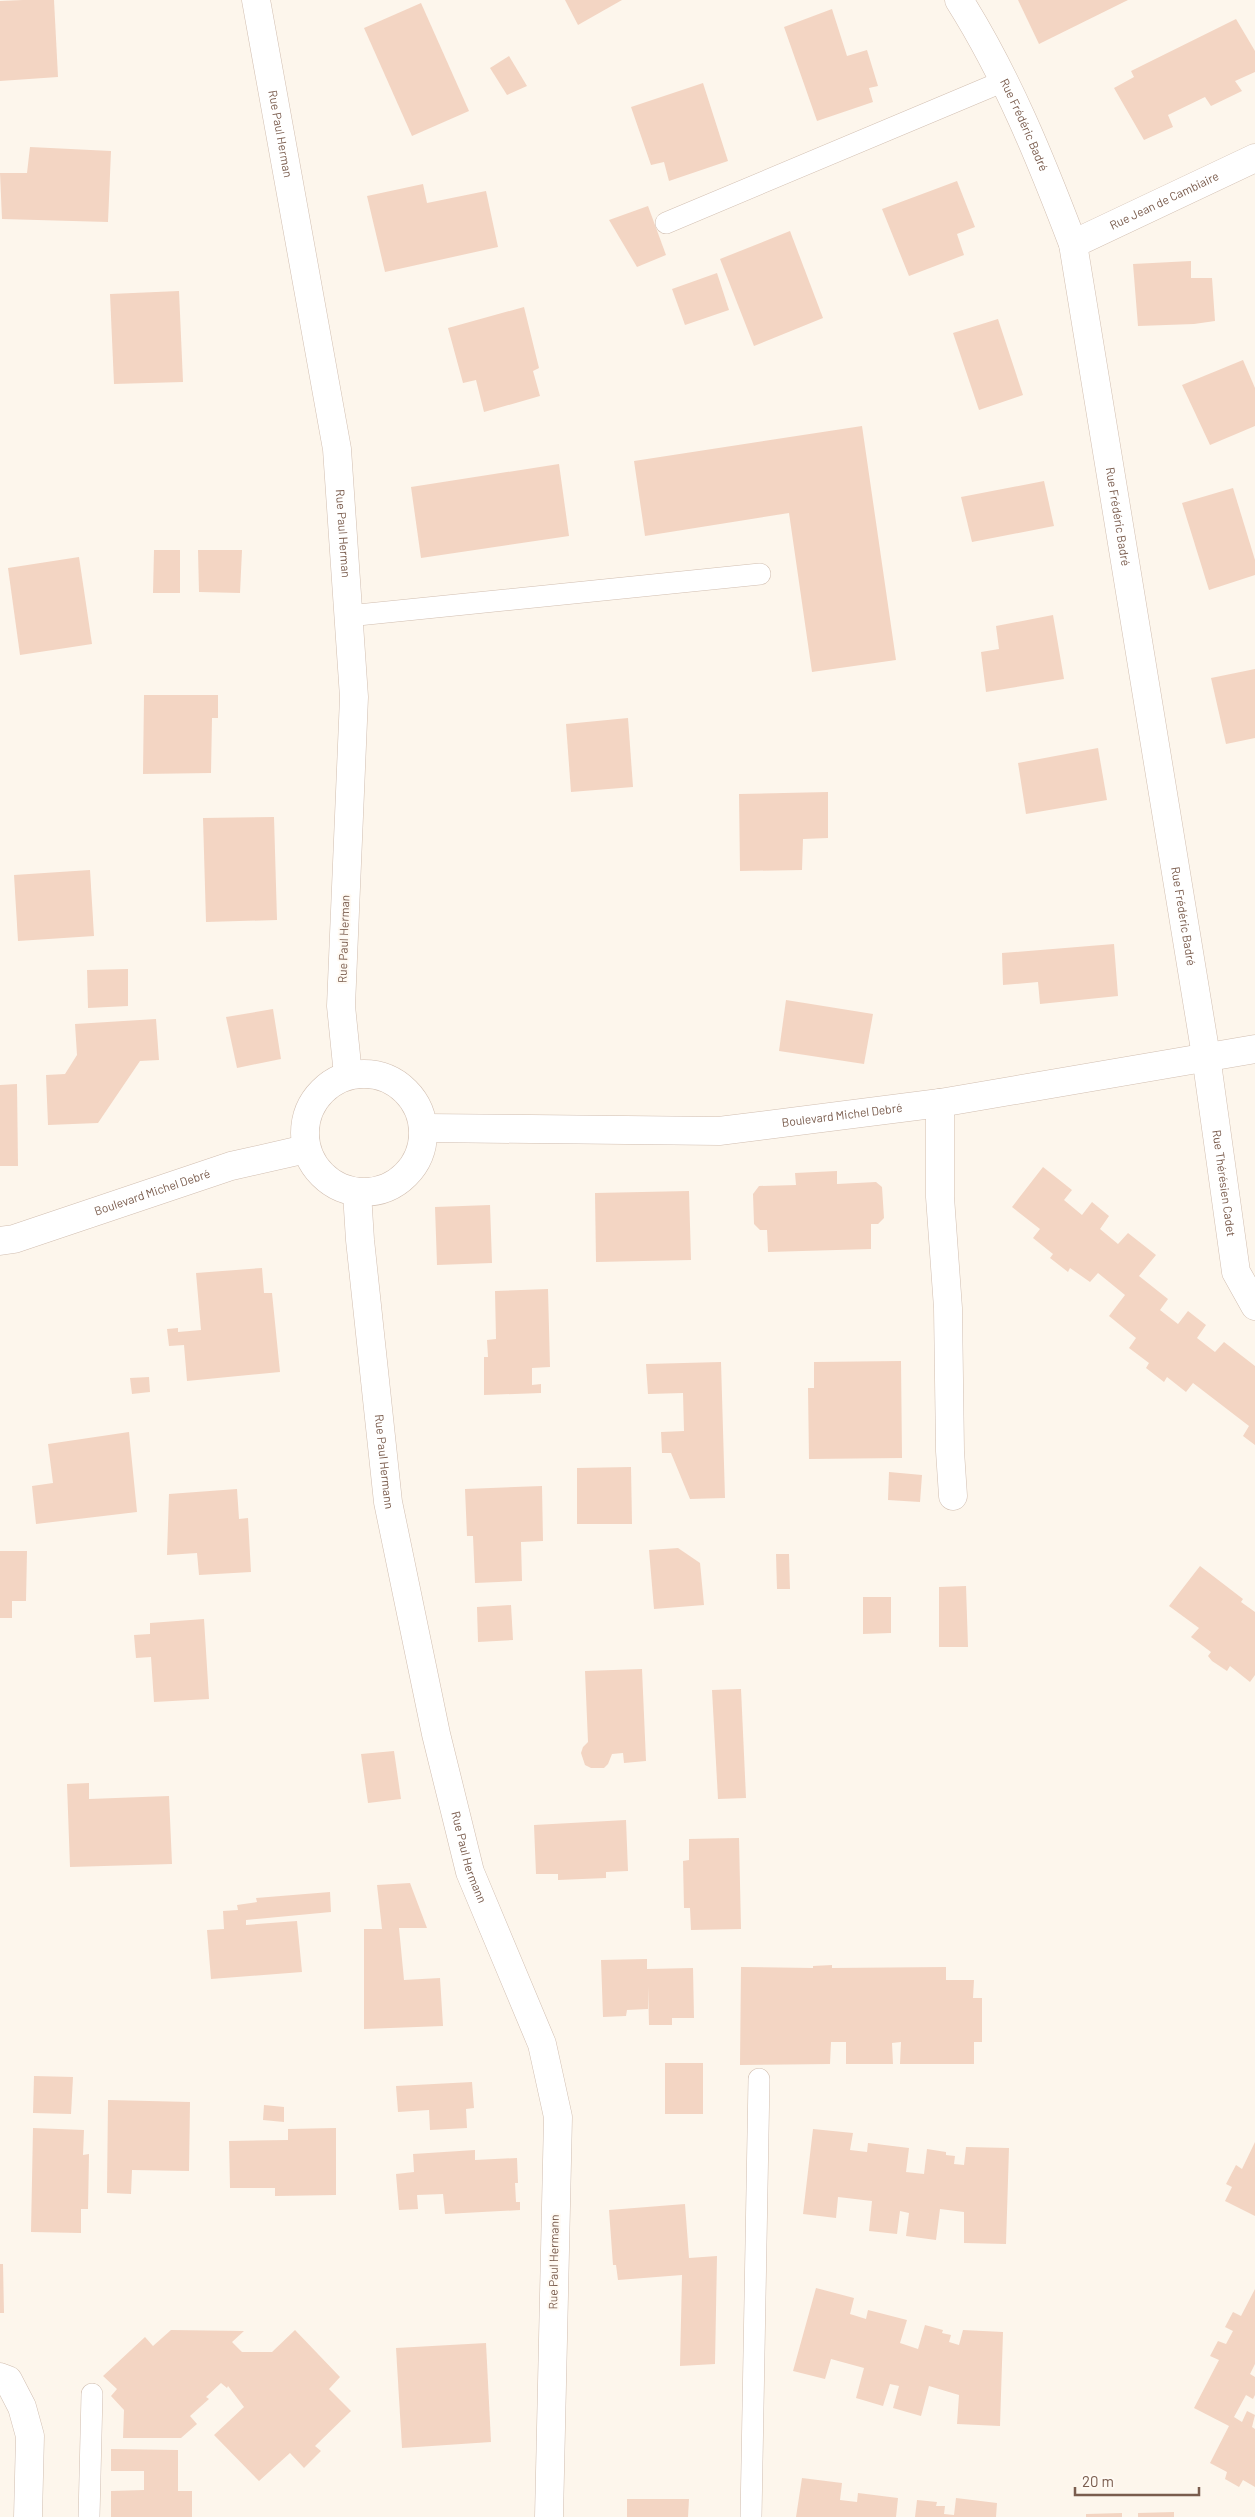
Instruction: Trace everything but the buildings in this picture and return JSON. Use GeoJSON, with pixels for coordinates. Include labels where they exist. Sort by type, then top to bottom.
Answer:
{"type":"FeatureCollection","features":[{"type":"Feature","properties":{"kind":"street","name":"Rue Paul Herman"},"geometry":{"type":"LineString","coordinates":[[256,0],[337,449],[354,696],[341,1006],[348,1075]]}},
{"type":"Feature","properties":{"kind":"street","name":"Rue Frédéric Badré"},"geometry":{"type":"LineString","coordinates":[[959,0],[982,38],[1004,81],[1045,172],[1073,244],[1206,1056]]}},
{"type":"Feature","properties":{"kind":"street","name":"Rue Jean de Cambiaire"},"geometry":{"type":"LineString","coordinates":[[1073,244],[1255,158]]}},
{"type":"Feature","properties":{"kind":"street","name":"Boulevard Michel Debré"},"geometry":{"type":"LineString","coordinates":[[424,1128],[719,1130],[940,1103],[1255,1049]]}},
{"type":"Feature","properties":{"kind":"street","name":"Rue Thérésien Cadet"},"geometry":{"type":"LineString","coordinates":[[1206,1056],[1236,1272],[1255,1306]]}},
{"type":"Feature","properties":{"kind":"street"},"geometry":{"type":"LineString","coordinates":[[375,1074],[399,1084],[416,1104],[424,1128],[420,1154],[406,1176],[384,1190],[357,1193],[340,1188],[325,1179],[313,1165],[306,1149],[304,1125],[312,1104],[328,1086],[348,1075],[375,1074]]}},
{"type":"Feature","properties":{"kind":"street"},"geometry":{"type":"LineString","coordinates":[[940,1103],[940,1197],[948,1308],[950,1451],[953,1496]]}},
{"type":"Feature","properties":{"kind":"street","name":"Boulevard Michel Debré"},"geometry":{"type":"LineString","coordinates":[[0,1241],[14,1239],[231,1166],[306,1149]]}},
{"type":"Feature","properties":{"kind":"street","name":"Rue Paul Hermann"},"geometry":{"type":"LineString","coordinates":[[357,1193],[360,1240],[388,1502],[436,1734],[470,1872],[542,2044],[558,2117],[548,2517]]}},
{"type":"Feature","properties":{"kind":"street"},"geometry":{"type":"LineString","coordinates":[[0,2377],[8,2380],[22,2407],[30,2436],[28,2517]]}},
{"type":"Feature","properties":{"kind":"lane"},"geometry":{"type":"LineString","coordinates":[[666,224],[1004,81]]}},
{"type":"Feature","properties":{"kind":"lane"},"geometry":{"type":"LineString","coordinates":[[348,616],[760,574]]}},
{"type":"Feature","properties":{"kind":"lane"},"geometry":{"type":"LineString","coordinates":[[751,2517],[759,2079]]}},
{"type":"Feature","properties":{"kind":"lane"},"geometry":{"type":"LineString","coordinates":[[89,2517],[92,2394]]}}]}
